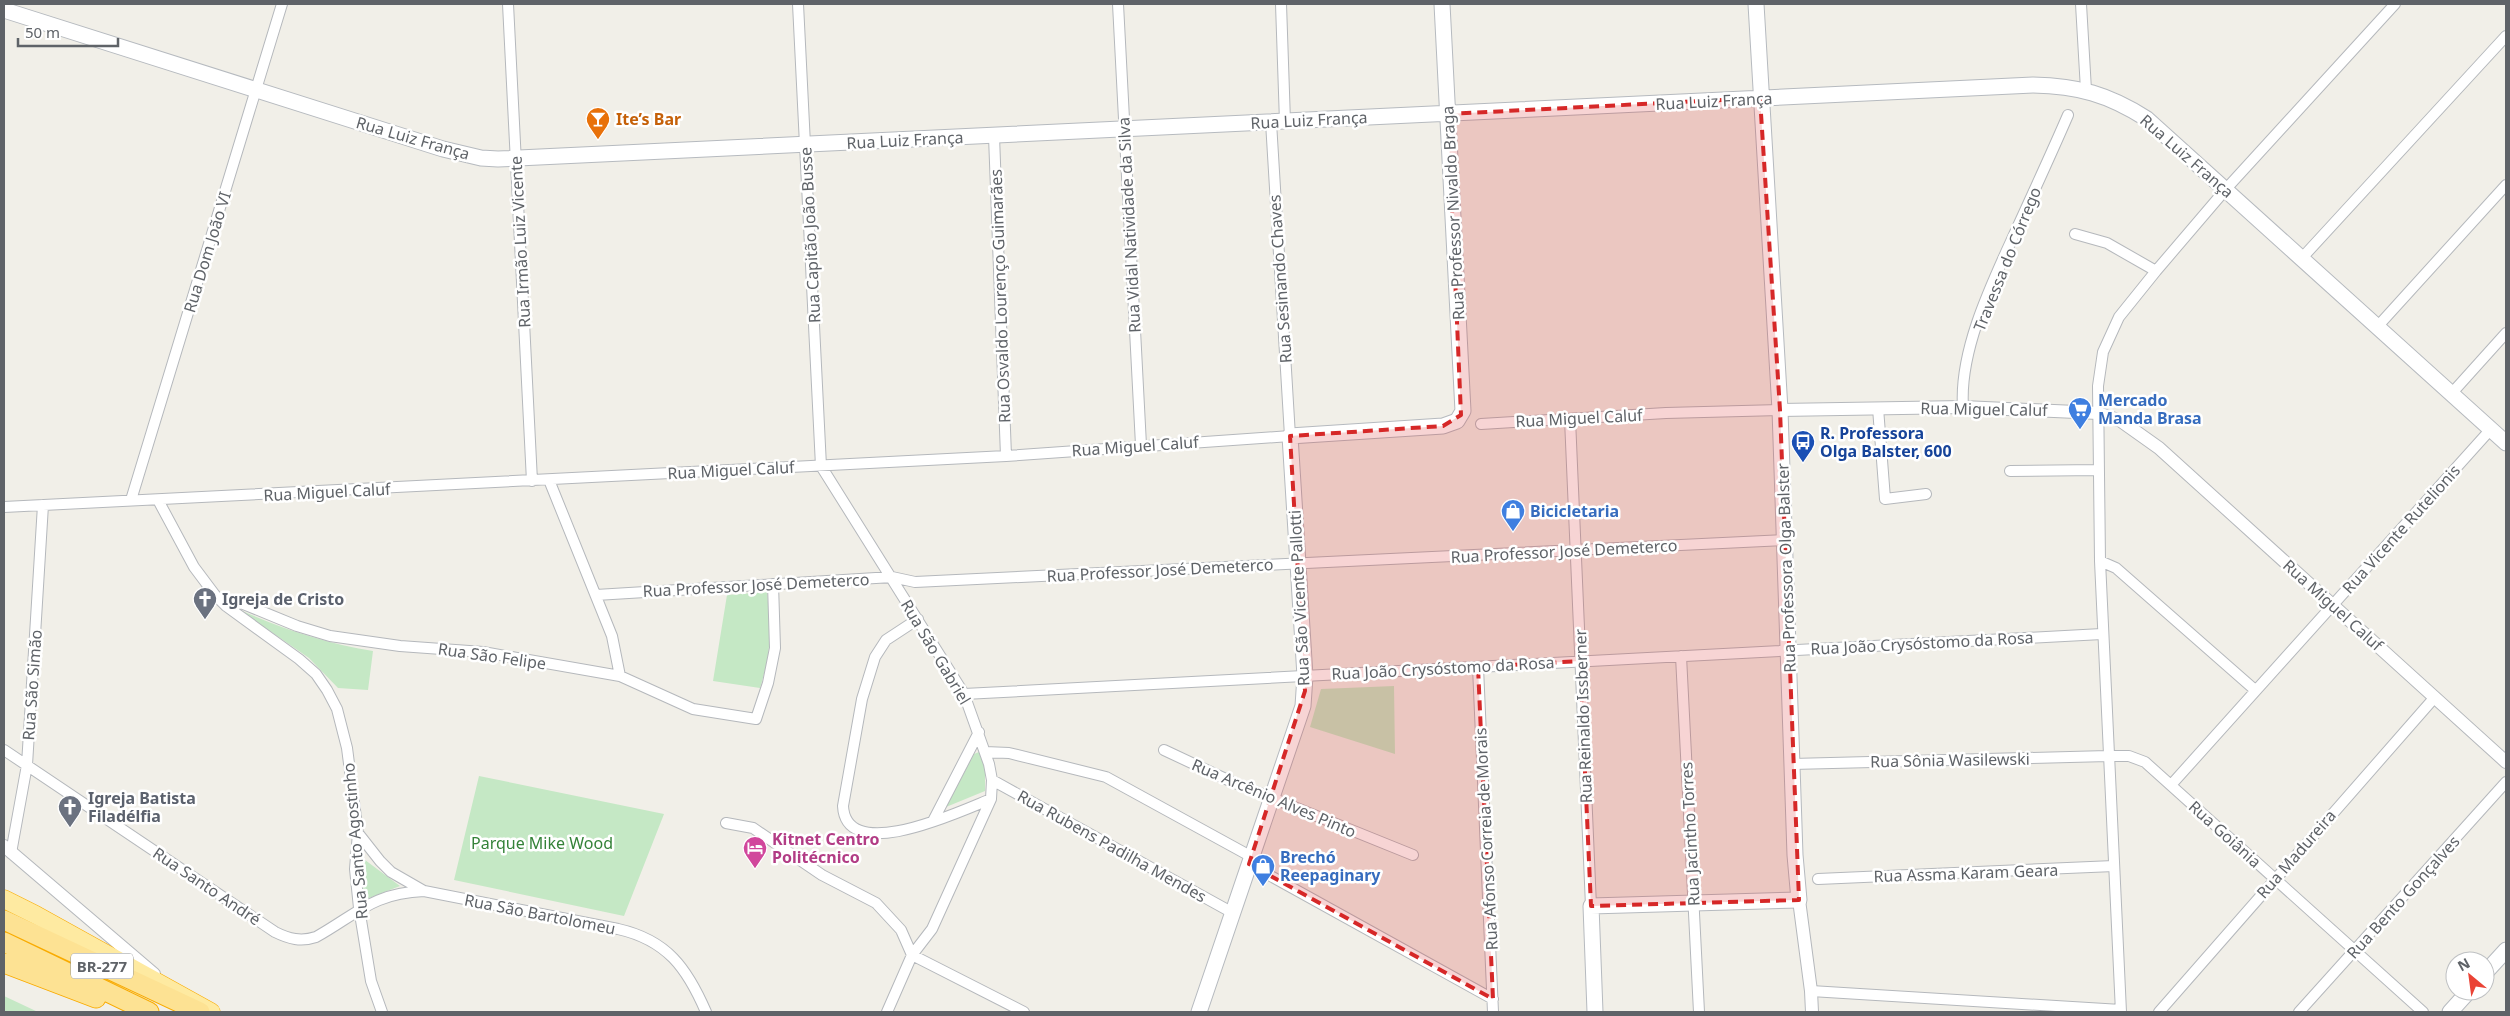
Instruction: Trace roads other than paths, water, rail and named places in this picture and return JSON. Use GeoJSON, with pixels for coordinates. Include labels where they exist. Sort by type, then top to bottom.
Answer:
{"type":"FeatureCollection","features":[{"type":"Feature","properties":{"kind":"highway"},"geometry":{"type":"LineString","coordinates":[[4,899],[211,1012]]}},
{"type":"Feature","properties":{"kind":"highway","name":"BR-277"},"geometry":{"type":"LineString","coordinates":[[4,920],[200,1012]]}},
{"type":"Feature","properties":{"kind":"highway","name":"BR-277"},"geometry":{"type":"LineString","coordinates":[[4,942],[149,1012]]}},
{"type":"Feature","properties":{"kind":"highway"},"geometry":{"type":"LineString","coordinates":[[4,962],[132,1012]]}},
{"type":"Feature","properties":{"kind":"main road","name":"Rua Professor Nivaldo Braga"},"geometry":{"type":"LineString","coordinates":[[1442,4],[1463,409],[1457,421]]}},
{"type":"Feature","properties":{"kind":"main road","name":"Rua Professora Olga Balster"},"geometry":{"type":"LineString","coordinates":[[1756,4],[1760,98],[1780,410],[1792,764],[1799,900]]}},
{"type":"Feature","properties":{"kind":"main road","name":"Rua Luiz França"},"geometry":{"type":"LineString","coordinates":[[4,10],[462,154],[481,158],[516,159],[2033,85],[2086,90],[2126,106],[2146,118],[2506,443]]}},
{"type":"Feature","properties":{"kind":"main road","name":"Rua Miguel Caluf"},"geometry":{"type":"LineString","coordinates":[[1290,436],[1443,426],[1457,421]]}},
{"type":"Feature","properties":{"kind":"main road","name":"Rua São Vicente Pallotti"},"geometry":{"type":"LineString","coordinates":[[1199,1012],[1303,706],[1305,676],[1290,436]]}},
{"type":"Feature","properties":{"kind":"main road"},"geometry":{"type":"LineString","coordinates":[[1591,906],[1799,900]]}},
{"type":"Feature","properties":{"kind":"main road","name":"Rua Reinaldo Issberner"},"geometry":{"type":"LineString","coordinates":[[1591,906],[1595,1012]]}},
{"type":"Feature","properties":{"kind":"main road"},"geometry":{"type":"LineString","coordinates":[[2495,962],[2506,950]]}},
{"type":"Feature","properties":{"kind":"main road"},"geometry":{"type":"LineString","coordinates":[[2450,1012],[2460,1001]]}},
{"type":"Feature","properties":{"kind":"street","name":"Rua Dom João VI"},"geometry":{"type":"LineString","coordinates":[[131,500],[282,4]]}},
{"type":"Feature","properties":{"kind":"street","name":"Rua Irmão Luiz Vicente"},"geometry":{"type":"LineString","coordinates":[[508,4],[532,481]]}},
{"type":"Feature","properties":{"kind":"street","name":"Rua Capitão João Busse"},"geometry":{"type":"LineString","coordinates":[[798,4],[822,466]]}},
{"type":"Feature","properties":{"kind":"street","name":"Rua Vidal Natividade da Silva"},"geometry":{"type":"LineString","coordinates":[[1118,4],[1141,445]]}},
{"type":"Feature","properties":{"kind":"street","name":"Rua Sesinando Chaves"},"geometry":{"type":"LineString","coordinates":[[1281,4],[1278,122],[1290,436]]}},
{"type":"Feature","properties":{"kind":"street"},"geometry":{"type":"LineString","coordinates":[[2081,4],[2086,90]]}},
{"type":"Feature","properties":{"kind":"street"},"geometry":{"type":"LineString","coordinates":[[1811,991],[2121,1011],[2102,634],[2098,470],[2099,370],[2110,335],[2132,299],[2226,189],[2391,8],[2379,4]]}},
{"type":"Feature","properties":{"kind":"street"},"geometry":{"type":"LineString","coordinates":[[2302,258],[2506,36]]}},
{"type":"Feature","properties":{"kind":"street","name":"Travessa do Córrego"},"geometry":{"type":"LineString","coordinates":[[1963,408],[1963,384],[1978,324],[1989,293],[2068,115]]}},
{"type":"Feature","properties":{"kind":"street","name":"Rua Osvaldo Lourenço Guimarães"},"geometry":{"type":"LineString","coordinates":[[994,136],[1006,456]]}},
{"type":"Feature","properties":{"kind":"street"},"geometry":{"type":"LineString","coordinates":[[2378,326],[2506,185]]}},
{"type":"Feature","properties":{"kind":"street"},"geometry":{"type":"LineString","coordinates":[[2075,234],[2107,243],[2156,271]]}},
{"type":"Feature","properties":{"kind":"street"},"geometry":{"type":"LineString","coordinates":[[2452,393],[2506,333]]}},
{"type":"Feature","properties":{"kind":"street"},"geometry":{"type":"LineString","coordinates":[[1878,408],[1885,499],[1926,494]]}},
{"type":"Feature","properties":{"kind":"street","name":"Rua Miguel Caluf"},"geometry":{"type":"LineString","coordinates":[[1481,424],[1780,410],[1878,408],[1963,408],[2098,413],[2121,421],[2147,438],[2506,762]]}},
{"type":"Feature","properties":{"kind":"street","name":"Rua Reinaldo Issberner"},"geometry":{"type":"LineString","coordinates":[[1570,419],[1591,906]]}},
{"type":"Feature","properties":{"kind":"street","name":"Rua Vicente Rutelionis"},"geometry":{"type":"LineString","coordinates":[[2171,785],[2491,429]]}},
{"type":"Feature","properties":{"kind":"street","name":"Rua Miguel Caluf"},"geometry":{"type":"LineString","coordinates":[[4,507],[1006,456],[1290,436]]}},
{"type":"Feature","properties":{"kind":"street","name":"Rua São Gabriel"},"geometry":{"type":"LineString","coordinates":[[822,466],[964,694],[979,732],[992,780],[991,799],[932,929],[912,955],[887,1012]]}},
{"type":"Feature","properties":{"kind":"street"},"geometry":{"type":"LineString","coordinates":[[2010,471],[2098,470]]}},
{"type":"Feature","properties":{"kind":"street"},"geometry":{"type":"LineString","coordinates":[[550,480],[616,647],[620,676]]}},
{"type":"Feature","properties":{"kind":"street","name":"Rua Santo Agostinho"},"geometry":{"type":"LineString","coordinates":[[158,500],[204,582],[226,606],[299,659],[316,674],[337,709],[344,735],[358,833],[355,869],[359,908],[371,981],[382,1012]]}},
{"type":"Feature","properties":{"kind":"street","name":"Rua São Simão"},"geometry":{"type":"LineString","coordinates":[[6,853],[27,764],[43,505]]}},
{"type":"Feature","properties":{"kind":"street","name":"Rua Professor José Demeterco"},"geometry":{"type":"LineString","coordinates":[[596,595],[892,577],[915,582],[1785,540]]}},
{"type":"Feature","properties":{"kind":"street"},"geometry":{"type":"LineString","coordinates":[[2100,561],[2116,568],[2255,690]]}},
{"type":"Feature","properties":{"kind":"street","name":"Rua São Felipe"},"geometry":{"type":"LineString","coordinates":[[226,606],[241,603],[297,626],[330,636],[400,646],[477,651],[620,676],[693,709],[756,719],[768,684],[775,648],[773,584]]}},
{"type":"Feature","properties":{"kind":"street"},"geometry":{"type":"LineString","coordinates":[[918,619],[886,640],[874,657],[862,698],[842,806],[844,816],[850,825],[876,833],[908,830],[991,799]]}},
{"type":"Feature","properties":{"kind":"street","name":"Rua João Crysóstomo da Rosa"},"geometry":{"type":"LineString","coordinates":[[964,694],[2102,634]]}},
{"type":"Feature","properties":{"kind":"street","name":"Rua Jacintho Torres"},"geometry":{"type":"LineString","coordinates":[[1681,656],[1699,1012]]}},
{"type":"Feature","properties":{"kind":"street","name":"Rua Afonso Correia de Morais"},"geometry":{"type":"LineString","coordinates":[[1478,667],[1494,1012]]}},
{"type":"Feature","properties":{"kind":"street","name":"Rua Madureira"},"geometry":{"type":"LineString","coordinates":[[2159,1012],[2274,878],[2435,697]]}},
{"type":"Feature","properties":{"kind":"street"},"geometry":{"type":"LineString","coordinates":[[933,821],[979,732]]}},
{"type":"Feature","properties":{"kind":"street","name":"Rua Santo André"},"geometry":{"type":"LineString","coordinates":[[4,750],[282,935],[299,940],[316,937],[359,908],[395,894],[424,891]]}},
{"type":"Feature","properties":{"kind":"street","name":"Rua Arcênio Alves Pinto"},"geometry":{"type":"LineString","coordinates":[[1164,750],[1272,798],[1413,855]]}},
{"type":"Feature","properties":{"kind":"street"},"geometry":{"type":"LineString","coordinates":[[985,752],[1009,753],[1106,777],[1493,999]]}},
{"type":"Feature","properties":{"kind":"street","name":"Rua Sônia Wasilewski"},"geometry":{"type":"LineString","coordinates":[[1792,764],[2108,756]]}},
{"type":"Feature","properties":{"kind":"street","name":"Rua Goiânia"},"geometry":{"type":"LineString","coordinates":[[2108,756],[2138,758],[2171,785],[2422,1012]]}},
{"type":"Feature","properties":{"kind":"street","name":"Rua Rubens Padilha Mendes"},"geometry":{"type":"LineString","coordinates":[[992,780],[1233,913]]}},
{"type":"Feature","properties":{"kind":"street","name":"Rua Bento Gonçalves"},"geometry":{"type":"LineString","coordinates":[[2299,1012],[2506,782]]}},
{"type":"Feature","properties":{"kind":"street"},"geometry":{"type":"LineString","coordinates":[[726,823],[753,828],[822,875],[876,903],[901,930],[912,955],[1024,1012]]}},
{"type":"Feature","properties":{"kind":"street","name":"Rua São Bartolomeu"},"geometry":{"type":"LineString","coordinates":[[358,833],[380,861],[392,872],[424,891],[618,929],[647,938],[673,956],[684,970],[706,1012]]}},
{"type":"Feature","properties":{"kind":"street"},"geometry":{"type":"LineString","coordinates":[[6,853],[173,990]]}},
{"type":"Feature","properties":{"kind":"street","name":"Rua Assma Karam Geara"},"geometry":{"type":"LineString","coordinates":[[1818,879],[2114,866]]}},
{"type":"Feature","properties":{"kind":"street","name":"Rua Professora Olga Balster"},"geometry":{"type":"LineString","coordinates":[[1799,900],[1812,1012]]}},
{"type":"Feature","properties":{"kind":"place","name":"Ite’s Bar"},"geometry":{"type":"Point","coordinates":[598,140]}},
{"type":"Feature","properties":{"kind":"place","name":"Mercado Manda Brasa"},"geometry":{"type":"Point","coordinates":[2080,430]}},
{"type":"Feature","properties":{"kind":"place","name":"R. Professora Olga Balster, 600"},"geometry":{"type":"Point","coordinates":[1803,463]}},
{"type":"Feature","properties":{"kind":"place","name":"Bicicletaria"},"geometry":{"type":"Point","coordinates":[1513,532]}},
{"type":"Feature","properties":{"kind":"place","name":"Igreja de Cristo"},"geometry":{"type":"Point","coordinates":[205,620]}},
{"type":"Feature","properties":{"kind":"place","name":"Igreja Batista Filadélfia"},"geometry":{"type":"Point","coordinates":[70,828]}},
{"type":"Feature","properties":{"kind":"place","name":"Kitnet Centro Politécnico"},"geometry":{"type":"Point","coordinates":[755,869]}},
{"type":"Feature","properties":{"kind":"place","name":"Brechó Reepaginary"},"geometry":{"type":"Point","coordinates":[1263,887]}},
{"type":"Feature","properties":{"kind":"park label","name":"Parque Mike Wood"},"geometry":{"type":"Point","coordinates":[542,843]}}]}
